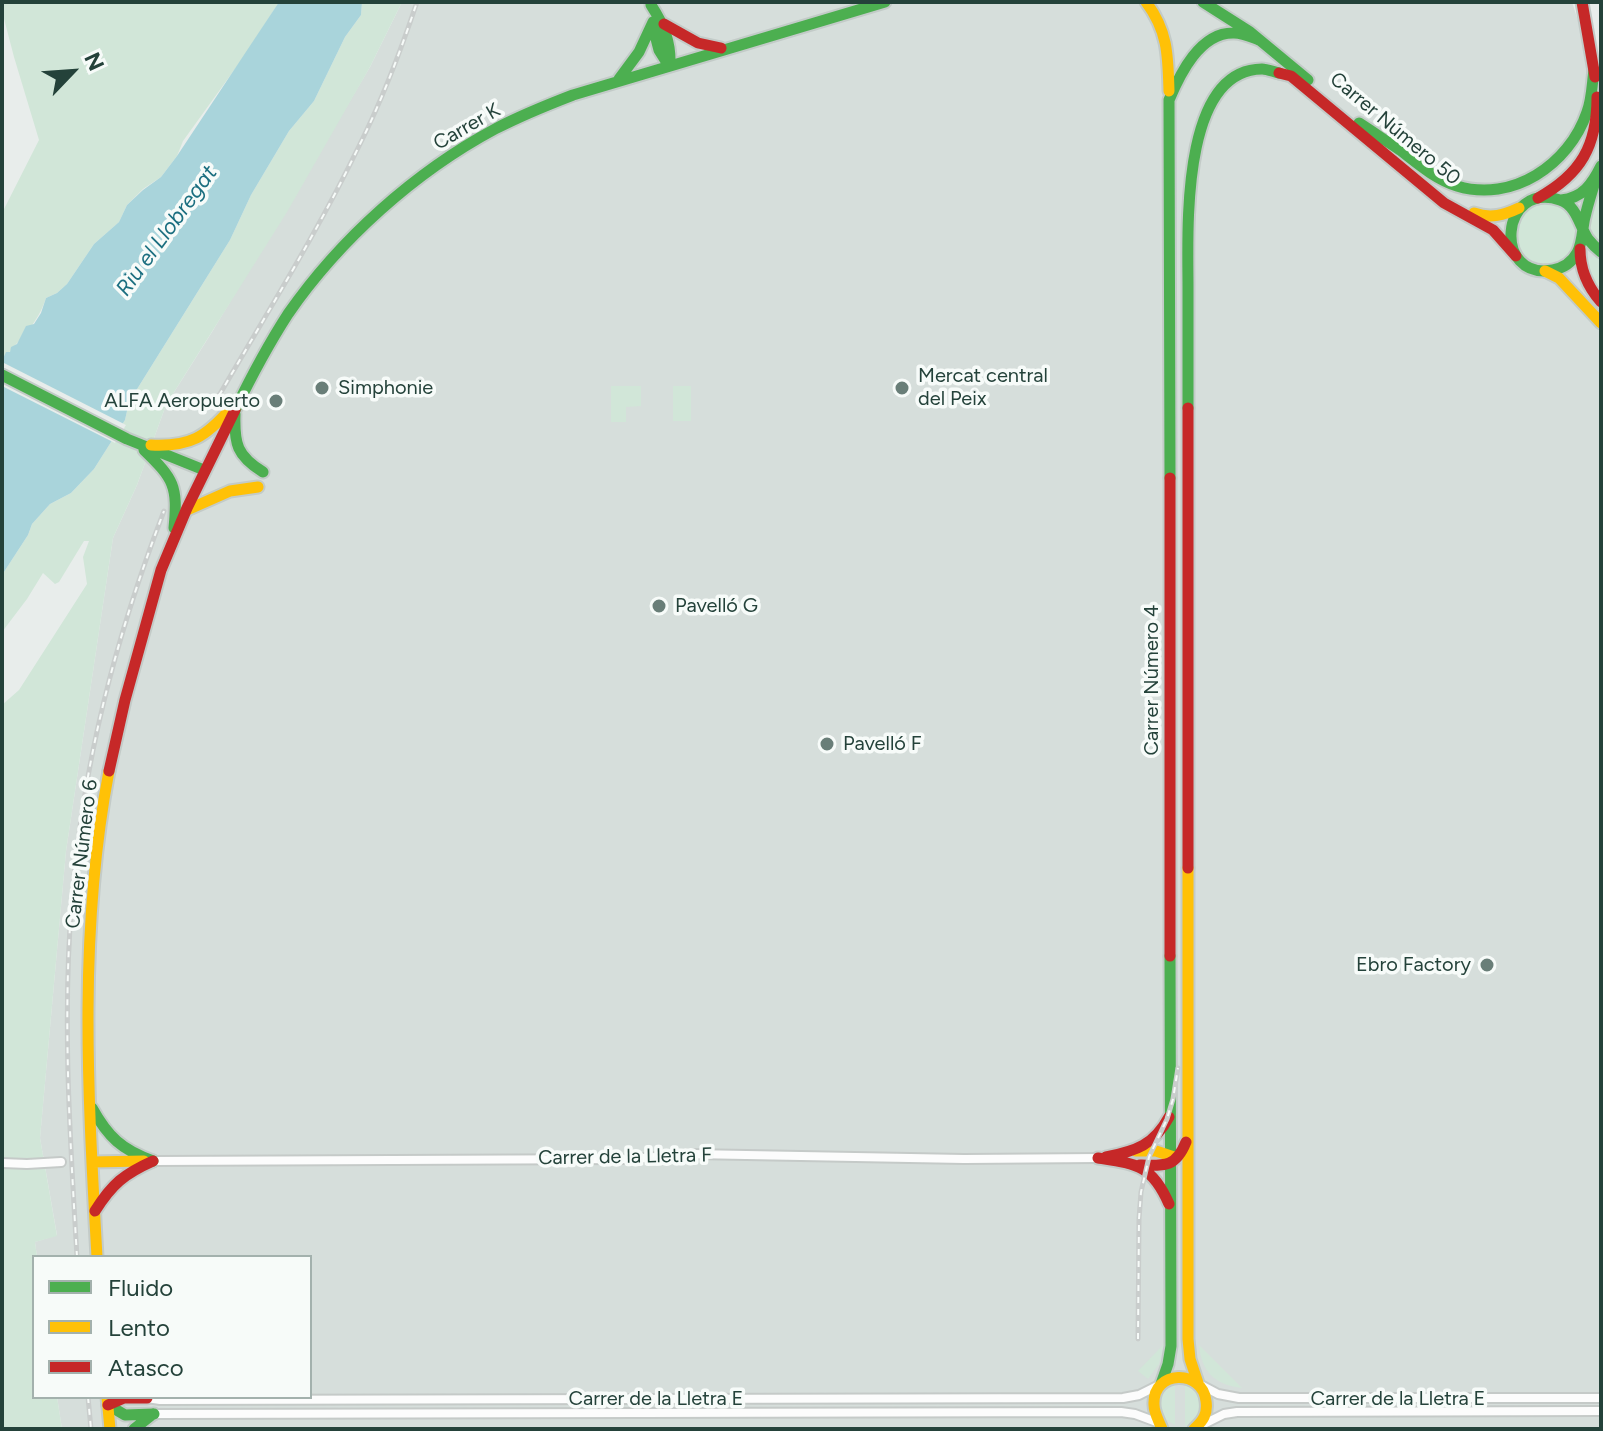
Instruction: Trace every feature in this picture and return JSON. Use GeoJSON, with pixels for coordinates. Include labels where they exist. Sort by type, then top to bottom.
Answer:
{"type":"FeatureCollection","features":[{"type":"Feature","properties":{"kind":"main road","name":"Carrer K"},"geometry":{"type":"LineString","coordinates":[[204,470],[242,394],[298,301],[341,249],[388,203],[446,159],[477,139],[554,101],[885,2]]}},
{"type":"Feature","properties":{"kind":"main road"},"geometry":{"type":"LineString","coordinates":[[1146,2],[1166,36],[1169,100]]}},
{"type":"Feature","properties":{"kind":"main road"},"geometry":{"type":"LineString","coordinates":[[1203,2],[1240,24],[1259,40]]}},
{"type":"Feature","properties":{"kind":"main road"},"geometry":{"type":"LineString","coordinates":[[1585,2],[1592,37],[1596,126],[1578,167],[1567,180],[1555,190],[1519,208],[1511,221],[1510,240],[1516,256],[1528,267],[1559,278],[1601,323]]}},
{"type":"Feature","properties":{"kind":"main road"},"geometry":{"type":"LineString","coordinates":[[651,4],[658,23],[670,38],[670,66]]}},
{"type":"Feature","properties":{"kind":"main road"},"geometry":{"type":"LineString","coordinates":[[658,23],[693,42],[708,47],[729,48]]}},
{"type":"Feature","properties":{"kind":"main road"},"geometry":{"type":"LineString","coordinates":[[618,80],[658,23]]}},
{"type":"Feature","properties":{"kind":"main road","name":"Carrer Número 4"},"geometry":{"type":"LineString","coordinates":[[1162,1427],[1155,1417],[1152,1402],[1171,1354],[1169,100],[1179,76],[1210,41],[1229,33],[1242,33],[1259,40]]}},
{"type":"Feature","properties":{"kind":"main road"},"geometry":{"type":"LineString","coordinates":[[1592,37],[1601,53]]}},
{"type":"Feature","properties":{"kind":"main road","name":"Carrer Número 50"},"geometry":{"type":"LineString","coordinates":[[1259,40],[1438,191],[1462,207],[1492,218],[1519,208]]}},
{"type":"Feature","properties":{"kind":"main road","name":"Carrer Número 4"},"geometry":{"type":"LineString","coordinates":[[1196,1428],[1204,1418],[1208,1405],[1190,1359],[1188,1339],[1188,204],[1191,168],[1198,138],[1213,100],[1232,77],[1247,69],[1264,68]]}},
{"type":"Feature","properties":{"kind":"main road","name":"Carrer Número 50"},"geometry":{"type":"LineString","coordinates":[[1264,68],[1280,71],[1298,81],[1432,194],[1493,230],[1516,256]]}},
{"type":"Feature","properties":{"kind":"main road"},"geometry":{"type":"LineString","coordinates":[[1359,123],[1444,181],[1470,191],[1499,190],[1531,179],[1561,155],[1586,118],[1594,70]]}},
{"type":"Feature","properties":{"kind":"main road"},"geometry":{"type":"LineString","coordinates":[[1538,198],[1570,200],[1582,195],[1599,171]]}},
{"type":"Feature","properties":{"kind":"main road"},"geometry":{"type":"LineString","coordinates":[[1599,171],[1582,230],[1580,259],[1583,274],[1601,302]]}},
{"type":"Feature","properties":{"kind":"main road"},"geometry":{"type":"LineString","coordinates":[[1560,200],[1572,208],[1591,244],[1601,252]]}},
{"type":"Feature","properties":{"kind":"main road"},"geometry":{"type":"LineString","coordinates":[[1544,271],[1566,265],[1575,257],[1580,246]]}},
{"type":"Feature","properties":{"kind":"main road"},"geometry":{"type":"LineString","coordinates":[[2,375],[138,444],[204,470]]}},
{"type":"Feature","properties":{"kind":"main road"},"geometry":{"type":"LineString","coordinates":[[138,444],[166,446],[196,441],[213,429],[242,394]]}},
{"type":"Feature","properties":{"kind":"main road"},"geometry":{"type":"LineString","coordinates":[[235,410],[237,447],[245,461],[263,472]]}},
{"type":"Feature","properties":{"kind":"main road"},"geometry":{"type":"LineString","coordinates":[[138,444],[174,484],[178,500],[173,540]]}},
{"type":"Feature","properties":{"kind":"main road","name":"Carrer Número 6"},"geometry":{"type":"LineString","coordinates":[[97,1255],[88,1004],[90,924],[99,836],[110,767],[130,677],[163,564],[204,470]]}},
{"type":"Feature","properties":{"kind":"main road"},"geometry":{"type":"LineString","coordinates":[[187,510],[216,494],[258,487]]}},
{"type":"Feature","properties":{"kind":"main road"},"geometry":{"type":"LineString","coordinates":[[90,1105],[115,1142],[153,1161]]}},
{"type":"Feature","properties":{"kind":"main road"},"geometry":{"type":"LineString","coordinates":[[1136,1151],[1157,1135],[1171,1111]]}},
{"type":"Feature","properties":{"kind":"main road"},"geometry":{"type":"LineString","coordinates":[[1098,1158],[1152,1166],[1182,1154],[1189,1133]]}},
{"type":"Feature","properties":{"kind":"main road"},"geometry":{"type":"LineString","coordinates":[[1098,1158],[1156,1151],[1173,1159],[1188,1176]]}},
{"type":"Feature","properties":{"kind":"main road"},"geometry":{"type":"LineString","coordinates":[[92,1162],[153,1161]]}},
{"type":"Feature","properties":{"kind":"main road"},"geometry":{"type":"LineString","coordinates":[[94,1211],[110,1186],[120,1177],[153,1161]]}},
{"type":"Feature","properties":{"kind":"main road"},"geometry":{"type":"LineString","coordinates":[[1135,1164],[1159,1183],[1171,1209]]}},
{"type":"Feature","properties":{"kind":"main road"},"geometry":{"type":"LineString","coordinates":[[1161,1384],[1178,1376],[1198,1383]]}},
{"type":"Feature","properties":{"kind":"main road"},"geometry":{"type":"LineString","coordinates":[[108,1401],[125,1415],[154,1414]]}},
{"type":"Feature","properties":{"kind":"main road"},"geometry":{"type":"LineString","coordinates":[[108,1401],[110,1429]]}},
{"type":"Feature","properties":{"kind":"main road"},"geometry":{"type":"LineString","coordinates":[[134,1429],[154,1414]]}},
{"type":"Feature","properties":{"kind":"street","name":"Carrer de la Lletra F"},"geometry":{"type":"LineString","coordinates":[[153,1161],[631,1159],[692,1154],[1098,1158]]}},
{"type":"Feature","properties":{"kind":"street"},"geometry":{"type":"LineString","coordinates":[[2,1163],[61,1162]]}},
{"type":"Feature","properties":{"kind":"street","name":"Carrer de la Lletra E"},"geometry":{"type":"LineString","coordinates":[[1198,1383],[1218,1394],[1239,1398],[1601,1398]]}},
{"type":"Feature","properties":{"kind":"street","name":"Carrer de la Lletra E"},"geometry":{"type":"LineString","coordinates":[[153,1399],[1123,1398],[1139,1395],[1161,1384]]}},
{"type":"Feature","properties":{"kind":"street","name":"Carrer de la Lletra E"},"geometry":{"type":"LineString","coordinates":[[1196,1428],[1224,1414],[1237,1412],[1601,1411]]}},
{"type":"Feature","properties":{"kind":"street","name":"Carrer de la Lletra E"},"geometry":{"type":"LineString","coordinates":[[154,1414],[1121,1412],[1162,1427]]}},
{"type":"Feature","properties":{"kind":"shaded area"},"geometry":{"type":"Polygon","coordinates":[[[402,2],[1572,2],[1601,91],[1601,1429],[62,1429],[57,1399],[312,1399],[312,1255],[37,1255],[35,1242],[57,1235],[40,1138],[66,851],[113,538],[137,485],[166,405],[370,67],[402,2]]]}},
{"type":"Feature","properties":{"kind":"green space"},"geometry":{"type":"Polygon","coordinates":[[[2,2],[279,2],[161,177],[127,205],[119,222],[94,244],[67,284],[46,298],[33,324],[2,361],[2,213],[39,140],[14,57],[2,2]]]}},
{"type":"Feature","properties":{"kind":"green space"},"geometry":{"type":"Polygon","coordinates":[[[362,2],[402,2],[370,67],[287,212],[166,405],[137,485],[113,538],[66,851],[40,1138],[57,1236],[35,1242],[37,1255],[32,1255],[32,1399],[57,1399],[62,1429],[2,1429],[2,705],[19,690],[87,584],[83,557],[89,541],[84,541],[59,582],[55,584],[43,573],[2,632],[2,575],[32,524],[50,504],[71,493],[94,469],[125,420],[129,402],[230,240],[251,195],[289,131],[314,101],[345,37],[361,15],[362,2]]]}},
{"type":"Feature","properties":{"kind":"green space"},"geometry":{"type":"Polygon","coordinates":[[[1601,182],[1601,247],[1588,225],[1601,182]]]}},
{"type":"Feature","properties":{"kind":"green space"},"geometry":{"type":"Polygon","coordinates":[[[1546,204],[1567,213],[1576,234],[1567,255],[1546,264],[1525,255],[1516,234],[1525,213],[1546,204]]]}},
{"type":"Feature","properties":{"kind":"green space"},"geometry":{"type":"Polygon","coordinates":[[[1598,254],[1601,256],[1601,293],[1586,260],[1598,254]]]}},
{"type":"Feature","properties":{"kind":"green space"},"geometry":{"type":"Polygon","coordinates":[[[611,386],[641,386],[641,406],[626,407],[626,422],[611,422],[611,386]]]}},
{"type":"Feature","properties":{"kind":"green space"},"geometry":{"type":"Polygon","coordinates":[[[673,386],[691,386],[691,421],[673,421],[673,386]]]}},
{"type":"Feature","properties":{"kind":"green space"},"geometry":{"type":"Polygon","coordinates":[[[1163,1345],[1159,1364],[1148,1379],[1138,1371],[1163,1345]]]}},
{"type":"Feature","properties":{"kind":"green space"},"geometry":{"type":"Polygon","coordinates":[[[1199,1345],[1242,1388],[1224,1384],[1211,1375],[1203,1362],[1199,1345]]]}},
{"type":"Feature","properties":{"kind":"green space"},"geometry":{"type":"Polygon","coordinates":[[[1175,1385],[1175,1425],[1164,1418],[1159,1406],[1164,1391],[1175,1385]]]}},
{"type":"Feature","properties":{"kind":"green space"},"geometry":{"type":"Polygon","coordinates":[[[1185,1385],[1197,1394],[1201,1406],[1197,1417],[1185,1426],[1185,1385]]]}},
{"type":"Feature","properties":{"kind":"water","name":"Riu el Llobregat"},"geometry":{"type":"Polygon","coordinates":[[[279,2],[362,2],[361,15],[345,37],[314,101],[289,131],[251,195],[230,240],[129,402],[125,420],[94,469],[71,493],[50,504],[32,524],[2,575],[2,361],[6,352],[17,344],[26,326],[34,324],[46,298],[67,284],[94,244],[119,222],[127,205],[161,177],[279,2]]]}},
{"type":"Feature","properties":{"kind":"pier"},"geometry":{"type":"Polygon","coordinates":[[[2,362],[126,425],[115,443],[2,386],[2,362]]]}},
{"type":"Feature","properties":{"kind":"railway"},"geometry":{"type":"LineString","coordinates":[[213,406],[343,178],[384,92],[417,2]]}},
{"type":"Feature","properties":{"kind":"railway"},"geometry":{"type":"LineString","coordinates":[[77,1255],[67,1033],[69,944],[77,849],[93,750],[116,654],[164,511]]}},
{"type":"Feature","properties":{"kind":"railway"},"geometry":{"type":"LineString","coordinates":[[1138,1339],[1141,1192],[1149,1157],[1173,1099],[1178,1068]]}},
{"type":"Feature","properties":{"kind":"railway"},"geometry":{"type":"LineString","coordinates":[[88,1399],[91,1429]]}},
{"type":"Feature","properties":{"kind":"traffic: fast"},"geometry":{"type":"LineString","coordinates":[[235,410],[288,314],[331,260],[408,187],[465,146],[514,120],[573,95],[885,2]]}},
{"type":"Feature","properties":{"kind":"traffic: fast"},"geometry":{"type":"LineString","coordinates":[[1203,2],[1250,32],[1308,80]]}},
{"type":"Feature","properties":{"kind":"traffic: fast"},"geometry":{"type":"LineString","coordinates":[[651,5],[666,34],[670,66]]}},
{"type":"Feature","properties":{"kind":"traffic: fast"},"geometry":{"type":"LineString","coordinates":[[619,79],[639,52],[653,22]]}},
{"type":"Feature","properties":{"kind":"traffic: fast"},"geometry":{"type":"LineString","coordinates":[[653,27],[659,50],[669,66]]}},
{"type":"Feature","properties":{"kind":"traffic: fast"},"geometry":{"type":"LineString","coordinates":[[1170,478],[1169,100],[1193,56],[1211,39],[1234,33],[1259,40]]}},
{"type":"Feature","properties":{"kind":"traffic: fast"},"geometry":{"type":"LineString","coordinates":[[1188,408],[1188,229],[1194,158],[1203,124],[1216,96],[1235,76],[1262,69],[1279,73]]}},
{"type":"Feature","properties":{"kind":"traffic: fast"},"geometry":{"type":"LineString","coordinates":[[1359,123],[1449,183],[1478,190],[1498,189],[1536,175],[1567,148],[1587,112],[1594,70]]}},
{"type":"Feature","properties":{"kind":"traffic: fast"},"geometry":{"type":"LineString","coordinates":[[1561,200],[1586,189],[1601,166]]}},
{"type":"Feature","properties":{"kind":"traffic: fast"},"geometry":{"type":"LineString","coordinates":[[1597,175],[1586,212],[1583,226],[1583,231],[1579,249],[1567,264],[1553,270],[1533,269],[1520,261],[1513,247],[1511,232],[1515,216],[1525,204],[1540,198],[1560,200],[1574,211],[1577,216],[1582,228],[1585,234],[1588,239],[1601,252]]}},
{"type":"Feature","properties":{"kind":"traffic: fast"},"geometry":{"type":"LineString","coordinates":[[2,375],[127,439],[204,470]]}},
{"type":"Feature","properties":{"kind":"traffic: fast"},"geometry":{"type":"LineString","coordinates":[[235,414],[235,433],[242,455],[263,472]]}},
{"type":"Feature","properties":{"kind":"traffic: fast"},"geometry":{"type":"LineString","coordinates":[[144,450],[172,484],[174,528]]}},
{"type":"Feature","properties":{"kind":"traffic: fast"},"geometry":{"type":"LineString","coordinates":[[1161,1384],[1171,1346],[1170,956]]}},
{"type":"Feature","properties":{"kind":"traffic: fast"},"geometry":{"type":"LineString","coordinates":[[92,1108],[117,1141],[153,1161]]}},
{"type":"Feature","properties":{"kind":"traffic: fast"},"geometry":{"type":"LineString","coordinates":[[108,1405],[125,1415],[154,1414]]}},
{"type":"Feature","properties":{"kind":"traffic: fast"},"geometry":{"type":"LineString","coordinates":[[134,1429],[153,1414]]}},
{"type":"Feature","properties":{"kind":"traffic: slow"},"geometry":{"type":"LineString","coordinates":[[1146,2],[1163,34],[1169,91]]}},
{"type":"Feature","properties":{"kind":"traffic: slow"},"geometry":{"type":"LineString","coordinates":[[1474,213],[1497,215],[1519,208]]}},
{"type":"Feature","properties":{"kind":"traffic: slow"},"geometry":{"type":"LineString","coordinates":[[1545,271],[1559,278],[1601,323]]}},
{"type":"Feature","properties":{"kind":"traffic: slow"},"geometry":{"type":"LineString","coordinates":[[151,445],[176,444],[196,438],[231,408]]}},
{"type":"Feature","properties":{"kind":"traffic: slow"},"geometry":{"type":"LineString","coordinates":[[187,510],[230,491],[258,487]]}},
{"type":"Feature","properties":{"kind":"traffic: slow"},"geometry":{"type":"LineString","coordinates":[[97,1255],[89,1074],[89,953],[99,831],[109,771]]}},
{"type":"Feature","properties":{"kind":"traffic: slow"},"geometry":{"type":"LineString","coordinates":[[1188,868],[1188,1339],[1190,1359],[1198,1383]]}},
{"type":"Feature","properties":{"kind":"traffic: slow"},"geometry":{"type":"LineString","coordinates":[[1136,1151],[1156,1151],[1174,1157]]}},
{"type":"Feature","properties":{"kind":"traffic: slow"},"geometry":{"type":"LineString","coordinates":[[92,1162],[144,1161]]}},
{"type":"Feature","properties":{"kind":"traffic: slow"},"geometry":{"type":"LineString","coordinates":[[1162,1429],[1154,1408],[1156,1393],[1169,1379],[1178,1378],[1196,1383],[1203,1391],[1205,1413],[1194,1429]]}},
{"type":"Feature","properties":{"kind":"traffic: slow"},"geometry":{"type":"LineString","coordinates":[[107,1399],[110,1429]]}},
{"type":"Feature","properties":{"kind":"traffic: jam"},"geometry":{"type":"LineString","coordinates":[[1582,2],[1595,77]]}},
{"type":"Feature","properties":{"kind":"traffic: jam"},"geometry":{"type":"LineString","coordinates":[[664,24],[698,43],[721,48]]}},
{"type":"Feature","properties":{"kind":"traffic: jam"},"geometry":{"type":"LineString","coordinates":[[1279,73],[1291,76],[1444,203],[1493,230],[1516,256]]}},
{"type":"Feature","properties":{"kind":"traffic: jam"},"geometry":{"type":"LineString","coordinates":[[1538,198],[1565,179],[1584,157],[1594,130],[1597,97]]}},
{"type":"Feature","properties":{"kind":"traffic: jam"},"geometry":{"type":"LineString","coordinates":[[1580,249],[1585,277],[1601,302]]}},
{"type":"Feature","properties":{"kind":"traffic: jam"},"geometry":{"type":"LineString","coordinates":[[1188,408],[1188,868]]}},
{"type":"Feature","properties":{"kind":"traffic: jam"},"geometry":{"type":"LineString","coordinates":[[109,771],[161,570],[187,508],[235,410]]}},
{"type":"Feature","properties":{"kind":"traffic: jam"},"geometry":{"type":"LineString","coordinates":[[1170,478],[1170,956]]}},
{"type":"Feature","properties":{"kind":"traffic: jam"},"geometry":{"type":"LineString","coordinates":[[1106,1157],[1143,1145],[1157,1134],[1169,1117]]}},
{"type":"Feature","properties":{"kind":"traffic: jam"},"geometry":{"type":"LineString","coordinates":[[1140,1165],[1174,1161],[1186,1142]]}},
{"type":"Feature","properties":{"kind":"traffic: jam"},"geometry":{"type":"LineString","coordinates":[[1098,1158],[1142,1169],[1156,1181],[1169,1204]]}},
{"type":"Feature","properties":{"kind":"traffic: jam"},"geometry":{"type":"LineString","coordinates":[[95,1211],[120,1181],[153,1161]]}},
{"type":"Feature","properties":{"kind":"traffic: jam"},"geometry":{"type":"LineString","coordinates":[[108,1405],[122,1399]]}},
{"type":"Feature","properties":{"kind":"place","name":"Simphonie"},"geometry":{"type":"Point","coordinates":[322,388]}},
{"type":"Feature","properties":{"kind":"place","name":"Mercat central del Peix"},"geometry":{"type":"Point","coordinates":[902,388]}},
{"type":"Feature","properties":{"kind":"place","name":"ALFA Aeropuerto"},"geometry":{"type":"Point","coordinates":[276,401]}},
{"type":"Feature","properties":{"kind":"place","name":"Pavelló G"},"geometry":{"type":"Point","coordinates":[659,606]}},
{"type":"Feature","properties":{"kind":"place","name":"Pavelló F"},"geometry":{"type":"Point","coordinates":[827,744]}},
{"type":"Feature","properties":{"kind":"place","name":"Ebro Factory"},"geometry":{"type":"Point","coordinates":[1487,965]}}]}
